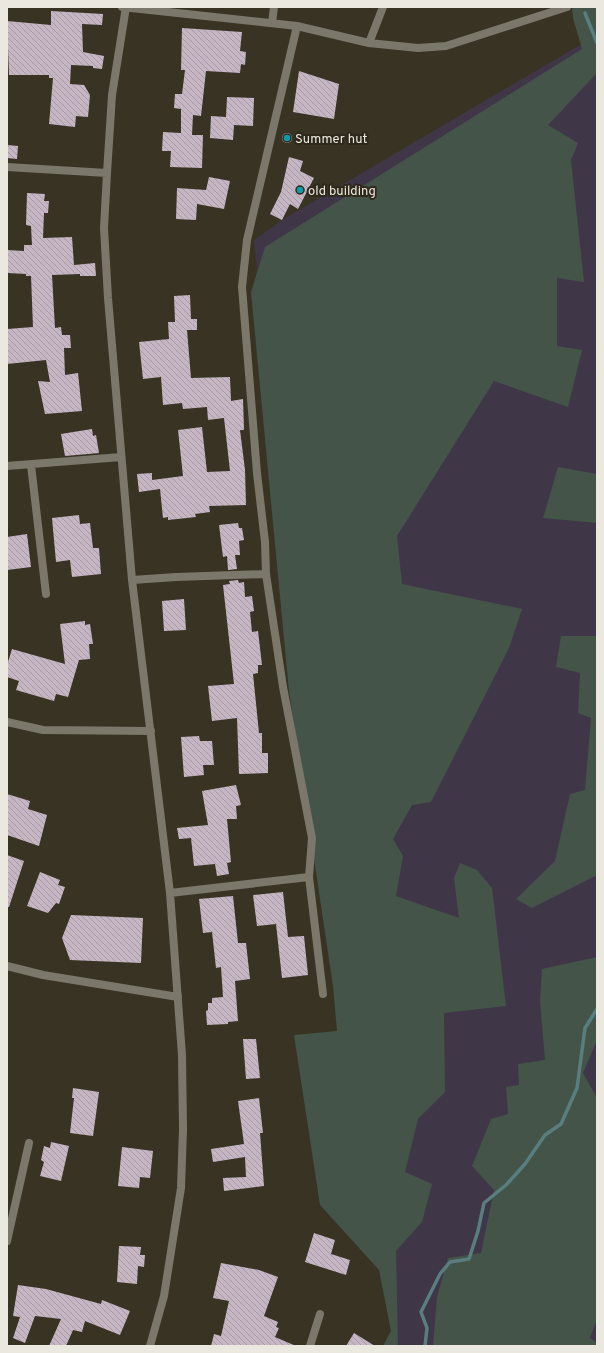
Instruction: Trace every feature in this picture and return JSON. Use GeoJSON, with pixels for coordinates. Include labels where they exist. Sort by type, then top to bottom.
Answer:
{"type":"FeatureCollection","features":[{"type":"Feature","properties":{"kind":"street"},"geometry":{"type":"LineString","coordinates":[[121,7],[297,26],[369,43],[418,48],[446,46],[567,7]]}},
{"type":"Feature","properties":{"kind":"street"},"geometry":{"type":"LineString","coordinates":[[126,7],[112,95],[104,228],[121,457],[132,580],[170,893],[182,1055],[183,1129],[181,1188],[164,1296],[150,1346]]}},
{"type":"Feature","properties":{"kind":"street"},"geometry":{"type":"LineString","coordinates":[[272,23],[274,7]]}},
{"type":"Feature","properties":{"kind":"street"},"geometry":{"type":"LineString","coordinates":[[369,43],[383,7]]}},
{"type":"Feature","properties":{"kind":"street"},"geometry":{"type":"LineString","coordinates":[[297,26],[247,240],[242,287],[257,473],[265,542],[266,574],[285,694],[312,838],[310,877],[323,994]]}},
{"type":"Feature","properties":{"kind":"street"},"geometry":{"type":"LineString","coordinates":[[7,167],[107,173]]}},
{"type":"Feature","properties":{"kind":"street"},"geometry":{"type":"LineString","coordinates":[[7,466],[121,457]]}},
{"type":"Feature","properties":{"kind":"street"},"geometry":{"type":"LineString","coordinates":[[32,465],[46,594]]}},
{"type":"Feature","properties":{"kind":"street"},"geometry":{"type":"LineString","coordinates":[[132,580],[266,574]]}},
{"type":"Feature","properties":{"kind":"street"},"geometry":{"type":"LineString","coordinates":[[7,722],[43,730],[151,731]]}},
{"type":"Feature","properties":{"kind":"street"},"geometry":{"type":"LineString","coordinates":[[170,893],[310,877]]}},
{"type":"Feature","properties":{"kind":"street"},"geometry":{"type":"LineString","coordinates":[[7,966],[43,975],[178,997]]}},
{"type":"Feature","properties":{"kind":"street"},"geometry":{"type":"LineString","coordinates":[[7,1241],[29,1143]]}},
{"type":"Feature","properties":{"kind":"street"},"geometry":{"type":"LineString","coordinates":[[310,1346],[320,1314]]}},
{"type":"Feature","properties":{"kind":"shaded area"},"geometry":{"type":"Polygon","coordinates":[[[597,35],[597,1346],[389,1346],[397,1328],[313,805],[254,240],[282,220],[597,35]]]}},
{"type":"Feature","properties":{"kind":"green space"},"geometry":{"type":"Polygon","coordinates":[[[572,7],[597,7],[597,73],[548,125],[578,143],[571,160],[584,282],[557,278],[557,346],[582,350],[568,407],[494,381],[397,536],[402,584],[522,609],[509,648],[431,802],[412,805],[393,839],[403,856],[396,896],[459,918],[454,878],[460,863],[477,870],[492,888],[506,1006],[444,1013],[445,1092],[418,1119],[405,1172],[432,1184],[422,1222],[396,1251],[398,1346],[383,1346],[391,1331],[379,1270],[320,1205],[294,1035],[337,1031],[333,986],[289,691],[251,292],[265,247],[582,49],[573,18],[572,7]]]}},
{"type":"Feature","properties":{"kind":"green space"},"geometry":{"type":"Polygon","coordinates":[[[558,467],[597,474],[597,523],[543,518],[558,467]]]}},
{"type":"Feature","properties":{"kind":"green space"},"geometry":{"type":"Polygon","coordinates":[[[561,636],[597,636],[597,878],[595,876],[532,908],[516,899],[555,861],[570,794],[585,790],[591,718],[578,713],[580,673],[556,667],[561,636]]]}},
{"type":"Feature","properties":{"kind":"green space"},"geometry":{"type":"Polygon","coordinates":[[[597,957],[597,1040],[583,1073],[597,1098],[597,1319],[590,1338],[597,1343],[597,1346],[433,1346],[437,1297],[448,1258],[481,1253],[494,1190],[472,1166],[491,1119],[508,1114],[506,1087],[519,1085],[518,1064],[545,1060],[540,1001],[542,969],[597,957]]]}},
{"type":"Feature","properties":{"kind":"building"},"geometry":{"type":"Polygon","coordinates":[[[51,11],[103,14],[102,25],[82,24],[83,52],[104,56],[102,69],[93,68],[93,66],[71,65],[70,84],[84,85],[90,95],[88,117],[76,116],[75,127],[49,124],[53,78],[49,78],[49,75],[9,75],[7,21],[51,25],[51,11]]]}},
{"type":"Feature","properties":{"kind":"building"},"geometry":{"type":"Polygon","coordinates":[[[182,28],[242,32],[240,51],[246,52],[245,65],[241,64],[240,73],[206,71],[201,116],[193,115],[192,135],[203,135],[202,168],[170,167],[171,151],[162,151],[163,132],[181,133],[181,109],[174,108],[175,94],[182,94],[185,70],[181,70],[182,28]]]}},
{"type":"Feature","properties":{"kind":"building"},"geometry":{"type":"Polygon","coordinates":[[[299,71],[339,84],[334,119],[293,112],[299,71]]]}},
{"type":"Feature","properties":{"kind":"building"},"geometry":{"type":"Polygon","coordinates":[[[227,97],[254,98],[253,126],[234,125],[233,140],[210,138],[211,116],[226,117],[227,97]]]}},
{"type":"Feature","properties":{"kind":"building","name":"Summer hut"},"geometry":{"type":"Polygon","coordinates":[[[287,133],[292,138],[287,143],[282,138],[287,133]]]}},
{"type":"Feature","properties":{"kind":"building"},"geometry":{"type":"Polygon","coordinates":[[[7,145],[18,146],[17,159],[7,158],[7,145]]]}},
{"type":"Feature","properties":{"kind":"building"},"geometry":{"type":"Polygon","coordinates":[[[289,157],[303,161],[300,171],[314,178],[298,209],[290,204],[282,220],[270,214],[281,192],[289,157]]]}},
{"type":"Feature","properties":{"kind":"building"},"geometry":{"type":"Polygon","coordinates":[[[209,177],[230,181],[224,209],[197,204],[196,220],[176,219],[177,188],[206,190],[209,177]]]}},
{"type":"Feature","properties":{"kind":"building"},"geometry":{"type":"Polygon","coordinates":[[[27,193],[45,194],[44,201],[49,201],[48,213],[44,213],[43,238],[72,237],[74,265],[95,263],[96,276],[80,276],[80,274],[52,275],[55,328],[61,327],[62,335],[70,335],[71,348],[64,348],[65,375],[78,373],[82,411],[45,414],[38,381],[50,382],[46,360],[7,364],[7,329],[33,327],[31,276],[26,276],[26,274],[7,273],[7,250],[24,251],[24,245],[32,245],[31,226],[26,225],[27,193]]]}},
{"type":"Feature","properties":{"kind":"building"},"geometry":{"type":"Polygon","coordinates":[[[190,295],[191,319],[197,319],[197,330],[187,330],[191,378],[230,377],[231,401],[243,399],[244,430],[240,430],[245,470],[246,505],[209,506],[210,512],[195,514],[196,517],[168,520],[168,517],[163,518],[160,489],[139,492],[137,474],[152,473],[152,480],[183,476],[178,430],[202,427],[207,472],[230,471],[224,418],[208,420],[207,407],[183,409],[182,403],[163,405],[161,377],[143,379],[139,342],[169,339],[168,322],[175,322],[174,296],[190,295]]]}},
{"type":"Feature","properties":{"kind":"building"},"geometry":{"type":"Polygon","coordinates":[[[92,429],[93,436],[96,435],[99,453],[65,456],[61,434],[92,429]]]}},
{"type":"Feature","properties":{"kind":"building"},"geometry":{"type":"Polygon","coordinates":[[[79,515],[80,524],[90,523],[93,548],[99,548],[101,574],[72,577],[70,560],[56,562],[52,518],[79,515]]]}},
{"type":"Feature","properties":{"kind":"building"},"geometry":{"type":"Polygon","coordinates":[[[238,523],[239,528],[242,528],[244,540],[239,541],[240,555],[235,555],[237,569],[228,570],[227,556],[223,557],[219,525],[238,523]]]}},
{"type":"Feature","properties":{"kind":"building"},"geometry":{"type":"Polygon","coordinates":[[[27,534],[31,567],[7,570],[7,537],[27,534]]]}},
{"type":"Feature","properties":{"kind":"building"},"geometry":{"type":"Polygon","coordinates":[[[238,580],[239,583],[244,582],[245,597],[252,596],[254,611],[250,612],[252,632],[258,631],[262,665],[258,665],[258,673],[253,674],[259,733],[262,733],[262,753],[268,753],[268,773],[239,774],[237,718],[212,721],[208,686],[234,684],[223,585],[230,584],[229,581],[238,580]]]}},
{"type":"Feature","properties":{"kind":"building"},"geometry":{"type":"Polygon","coordinates":[[[184,599],[186,630],[164,631],[162,601],[184,599]]]}},
{"type":"Feature","properties":{"kind":"building"},"geometry":{"type":"Polygon","coordinates":[[[85,621],[85,625],[90,624],[93,644],[89,644],[90,659],[79,660],[68,697],[56,694],[54,701],[16,690],[19,681],[7,677],[7,665],[12,649],[65,664],[60,624],[85,621]]]}},
{"type":"Feature","properties":{"kind":"building"},"geometry":{"type":"Polygon","coordinates":[[[199,736],[200,741],[212,741],[214,765],[203,765],[204,775],[184,777],[181,737],[199,736]]]}},
{"type":"Feature","properties":{"kind":"building"},"geometry":{"type":"Polygon","coordinates":[[[236,785],[241,805],[236,806],[237,819],[227,819],[231,862],[227,863],[229,874],[217,876],[215,864],[194,866],[191,838],[179,839],[177,828],[208,825],[202,791],[236,785]]]}},
{"type":"Feature","properties":{"kind":"building"},"geometry":{"type":"Polygon","coordinates":[[[7,794],[30,801],[28,809],[47,815],[39,846],[7,835],[7,794]]]}},
{"type":"Feature","properties":{"kind":"building"},"geometry":{"type":"Polygon","coordinates":[[[7,855],[24,861],[9,907],[7,907],[7,855]]]}},
{"type":"Feature","properties":{"kind":"building"},"geometry":{"type":"Polygon","coordinates":[[[40,872],[60,880],[58,885],[65,887],[59,904],[56,903],[48,913],[27,906],[40,872]]]}},
{"type":"Feature","properties":{"kind":"building"},"geometry":{"type":"Polygon","coordinates":[[[283,892],[288,937],[304,936],[308,975],[282,978],[276,924],[257,926],[253,895],[283,892]]]}},
{"type":"Feature","properties":{"kind":"building"},"geometry":{"type":"Polygon","coordinates":[[[233,896],[238,943],[246,943],[250,979],[235,981],[238,1021],[228,1022],[228,1024],[207,1025],[206,1011],[208,1010],[208,1003],[212,1003],[212,998],[223,997],[221,967],[216,968],[212,932],[203,933],[199,899],[233,896]]]}},
{"type":"Feature","properties":{"kind":"building"},"geometry":{"type":"Polygon","coordinates":[[[71,915],[143,918],[141,963],[70,960],[62,938],[71,915]]]}},
{"type":"Feature","properties":{"kind":"building"},"geometry":{"type":"Polygon","coordinates":[[[243,1039],[256,1039],[260,1078],[246,1079],[243,1039]]]}},
{"type":"Feature","properties":{"kind":"building"},"geometry":{"type":"Polygon","coordinates":[[[73,1088],[99,1092],[93,1136],[70,1133],[74,1098],[72,1098],[73,1088]]]}},
{"type":"Feature","properties":{"kind":"building"},"geometry":{"type":"Polygon","coordinates":[[[259,1098],[263,1133],[260,1133],[264,1186],[224,1191],[223,1178],[246,1177],[245,1157],[213,1162],[211,1149],[244,1144],[238,1101],[259,1098]]]}},
{"type":"Feature","properties":{"kind":"building"},"geometry":{"type":"Polygon","coordinates":[[[51,1142],[69,1146],[61,1181],[40,1176],[44,1162],[41,1160],[44,1146],[50,1148],[51,1142]]]}},
{"type":"Feature","properties":{"kind":"building"},"geometry":{"type":"Polygon","coordinates":[[[122,1147],[153,1151],[150,1178],[140,1177],[139,1188],[118,1186],[122,1147]]]}},
{"type":"Feature","properties":{"kind":"building"},"geometry":{"type":"Polygon","coordinates":[[[314,1233],[335,1240],[331,1254],[350,1260],[346,1275],[305,1262],[314,1233]]]}},
{"type":"Feature","properties":{"kind":"building"},"geometry":{"type":"Polygon","coordinates":[[[119,1246],[141,1247],[140,1255],[145,1255],[144,1267],[138,1266],[137,1284],[117,1282],[119,1246]]]}},
{"type":"Feature","properties":{"kind":"building"},"geometry":{"type":"Polygon","coordinates":[[[221,1263],[259,1270],[278,1277],[264,1316],[278,1322],[276,1327],[279,1328],[275,1337],[296,1346],[211,1346],[214,1334],[221,1336],[229,1301],[213,1298],[221,1263]]]}},
{"type":"Feature","properties":{"kind":"building"},"geometry":{"type":"Polygon","coordinates":[[[18,1285],[46,1289],[101,1304],[102,1300],[130,1311],[120,1335],[85,1321],[82,1332],[73,1330],[66,1346],[49,1346],[61,1319],[35,1316],[25,1343],[13,1338],[20,1317],[13,1316],[18,1285]]]}},
{"type":"Feature","properties":{"kind":"building"},"geometry":{"type":"Polygon","coordinates":[[[354,1333],[375,1346],[346,1346],[354,1333]]]}},
{"type":"Feature","properties":{"kind":"waterway"},"geometry":{"type":"LineString","coordinates":[[585,13],[597,43]]}},
{"type":"Feature","properties":{"kind":"waterway"},"geometry":{"type":"LineString","coordinates":[[425,1346],[427,1328],[421,1312],[440,1274],[450,1262],[469,1259],[478,1231],[484,1203],[506,1185],[525,1164],[545,1135],[561,1124],[577,1088],[585,1028],[597,1009]]}},
{"type":"Feature","properties":{"kind":"place","name":"Summer hut"},"geometry":{"type":"Point","coordinates":[287,138]}},
{"type":"Feature","properties":{"kind":"place","name":"old building"},"geometry":{"type":"Point","coordinates":[300,190]}}]}
